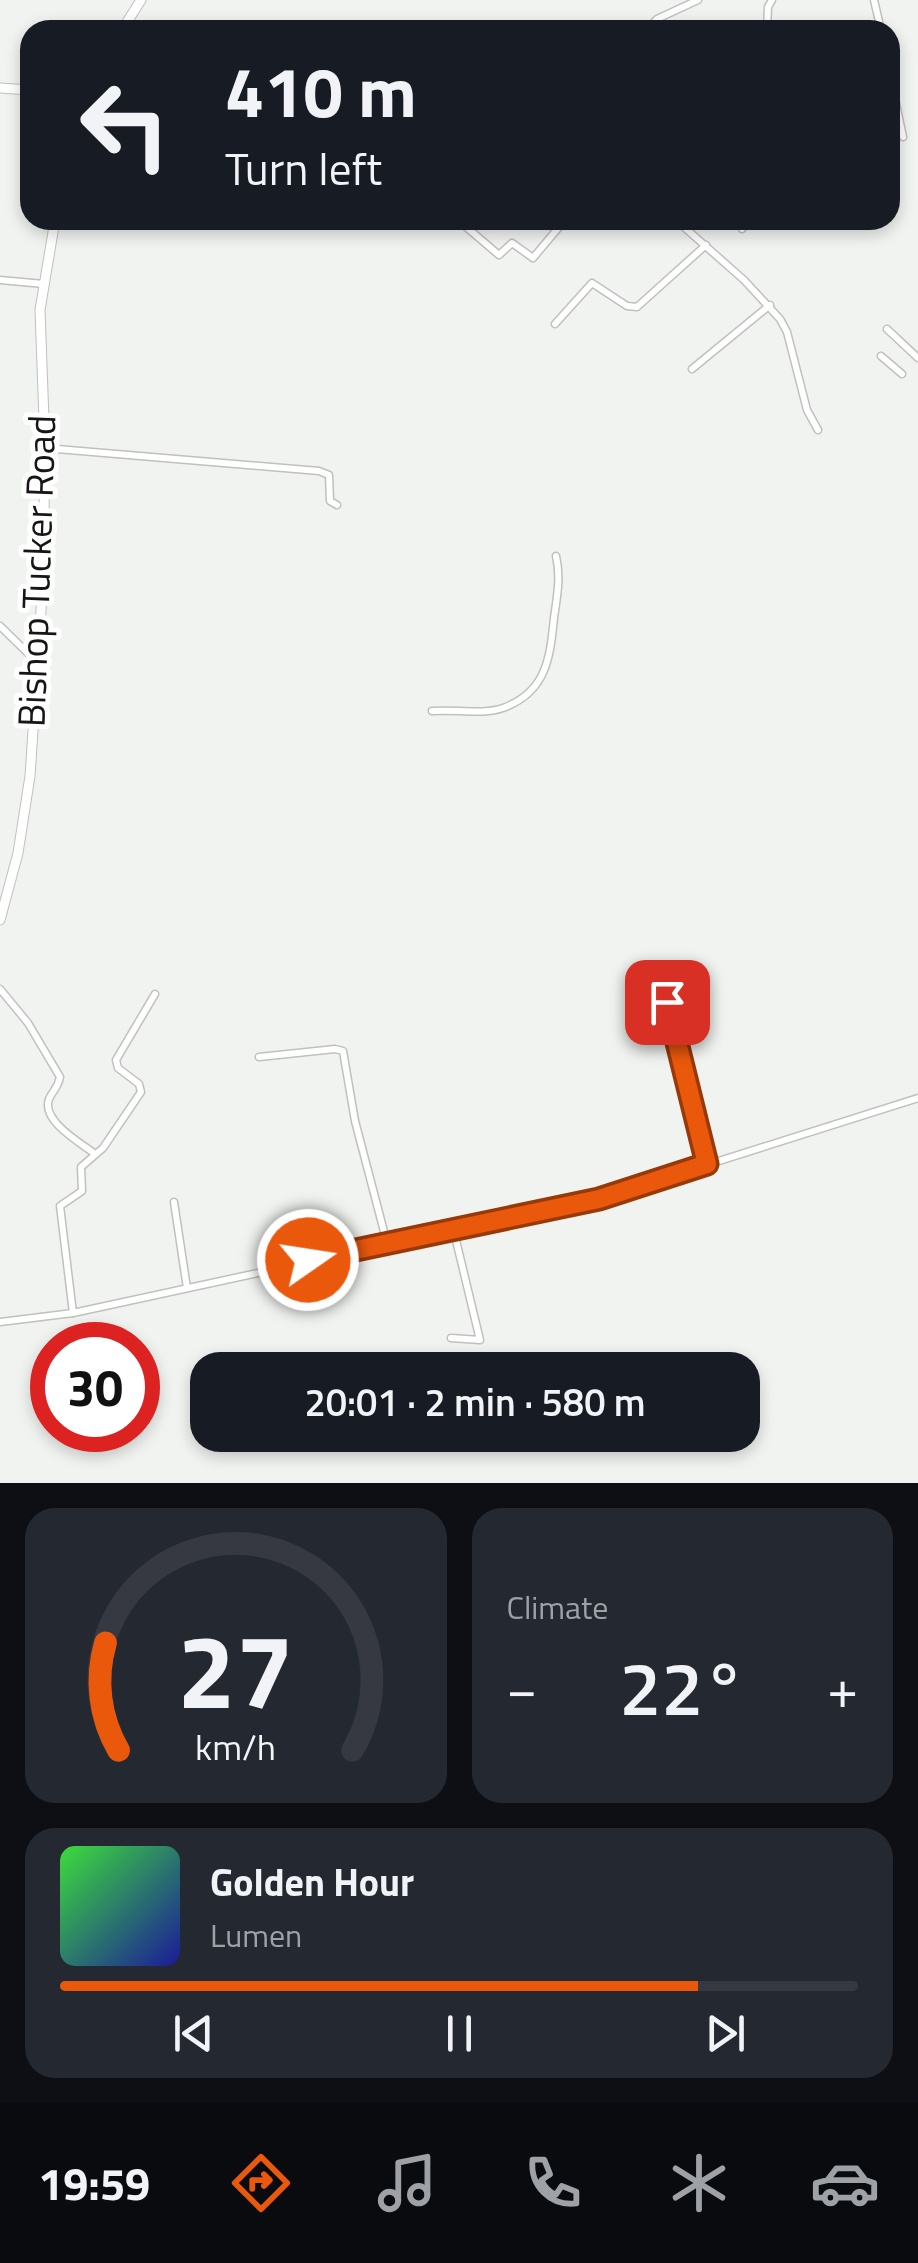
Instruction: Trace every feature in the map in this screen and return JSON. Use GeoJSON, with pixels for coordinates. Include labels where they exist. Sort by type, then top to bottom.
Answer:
{"type":"FeatureCollection","features":[{"type":"Feature","properties":{"kind":"main road","name":"Bishop Tucker Road"},"geometry":{"type":"LineString","coordinates":[[0,920],[18,854],[27,796],[38,662],[44,448],[39,332],[53,230]]}},
{"type":"Feature","properties":{"kind":"street"},"geometry":{"type":"LineString","coordinates":[[656,20],[698,0]]}},
{"type":"Feature","properties":{"kind":"street"},"geometry":{"type":"LineString","coordinates":[[900,123],[903,137]]}},
{"type":"Feature","properties":{"kind":"street"},"geometry":{"type":"LineString","coordinates":[[470,230],[499,255],[511,243],[534,258],[556,230]]}},
{"type":"Feature","properties":{"kind":"street"},"geometry":{"type":"LineString","coordinates":[[688,230],[770,305],[787,332],[803,397],[818,430]]}},
{"type":"Feature","properties":{"kind":"street"},"geometry":{"type":"LineString","coordinates":[[555,324],[592,283],[627,306],[637,306],[706,246]]}},
{"type":"Feature","properties":{"kind":"street"},"geometry":{"type":"LineString","coordinates":[[0,280],[44,284]]}},
{"type":"Feature","properties":{"kind":"street"},"geometry":{"type":"LineString","coordinates":[[692,369],[770,305]]}},
{"type":"Feature","properties":{"kind":"street"},"geometry":{"type":"LineString","coordinates":[[887,329],[918,358]]}},
{"type":"Feature","properties":{"kind":"street"},"geometry":{"type":"LineString","coordinates":[[881,356],[902,374]]}},
{"type":"Feature","properties":{"kind":"street"},"geometry":{"type":"LineString","coordinates":[[44,448],[323,471],[330,479],[330,503],[337,505]]}},
{"type":"Feature","properties":{"kind":"street"},"geometry":{"type":"LineString","coordinates":[[432,711],[500,710],[519,700],[538,681],[554,642],[560,578],[556,556]]}},
{"type":"Feature","properties":{"kind":"street"},"geometry":{"type":"LineString","coordinates":[[0,626],[38,662]]}},
{"type":"Feature","properties":{"kind":"street"},"geometry":{"type":"LineString","coordinates":[[0,989],[28,1024],[60,1077],[49,1100],[50,1114],[96,1155]]}},
{"type":"Feature","properties":{"kind":"street"},"geometry":{"type":"LineString","coordinates":[[74,1312],[60,1206],[82,1191],[80,1166],[96,1155],[141,1092],[140,1084],[118,1068],[116,1060],[155,994]]}},
{"type":"Feature","properties":{"kind":"street"},"geometry":{"type":"LineString","coordinates":[[667,1002],[707,1164]]}},
{"type":"Feature","properties":{"kind":"street"},"geometry":{"type":"LineString","coordinates":[[259,1057],[343,1051],[355,1121],[387,1243]]}},
{"type":"Feature","properties":{"kind":"street"},"geometry":{"type":"LineString","coordinates":[[0,1322],[74,1312],[599,1199],[918,1098]]}},
{"type":"Feature","properties":{"kind":"street"},"geometry":{"type":"LineString","coordinates":[[174,1202],[187,1288]]}},
{"type":"Feature","properties":{"kind":"street"},"geometry":{"type":"LineString","coordinates":[[451,1338],[480,1340],[454,1232]]}},
{"type":"Feature","properties":{"kind":"route"},"geometry":{"type":"LineString","coordinates":[[308,1260],[534,1215],[599,1199],[707,1164],[667,1002]]}}]}
